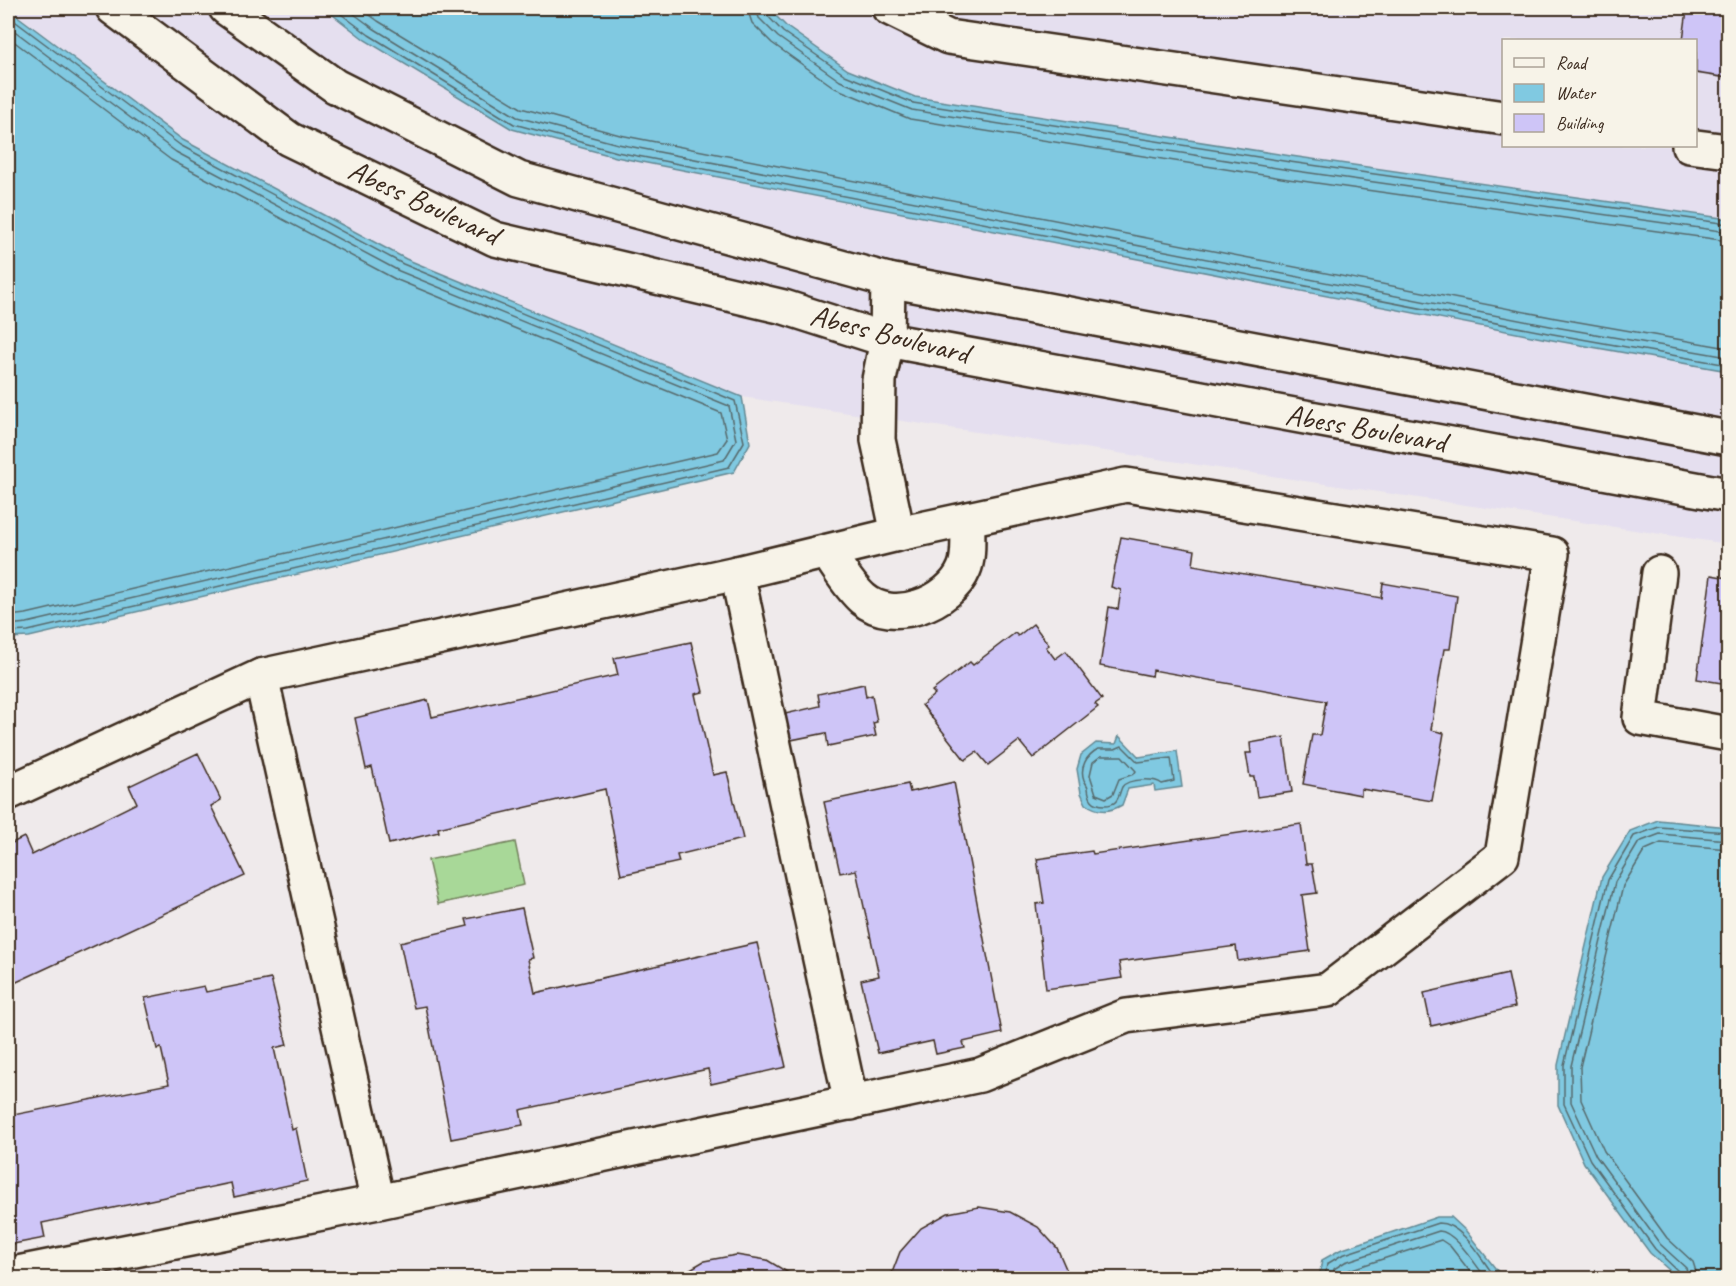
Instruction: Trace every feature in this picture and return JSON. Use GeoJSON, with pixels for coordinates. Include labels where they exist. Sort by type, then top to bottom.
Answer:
{"type":"FeatureCollection","features":[{"type":"Feature","properties":{"kind":"street","name":"Abess Boulevard"},"geometry":{"type":"LineString","coordinates":[[113,8],[289,139],[495,239],[784,307],[887,340],[1728,495]]}},
{"type":"Feature","properties":{"kind":"street","name":"Abess Boulevard"},"geometry":{"type":"LineString","coordinates":[[226,8],[335,86],[519,179],[888,280],[1728,438]]}},
{"type":"Feature","properties":{"kind":"street"},"geometry":{"type":"LineString","coordinates":[[889,8],[948,37],[1502,118]]}},
{"type":"Feature","properties":{"kind":"street"},"geometry":{"type":"LineString","coordinates":[[1697,147],[1728,151]]}},
{"type":"Feature","properties":{"kind":"street"},"geometry":{"type":"LineString","coordinates":[[888,280],[887,340],[879,380],[878,440],[898,534]]}},
{"type":"Feature","properties":{"kind":"street"},"geometry":{"type":"LineString","coordinates":[[8,793],[261,676],[737,573],[898,534],[1126,485],[1552,554],[1502,856],[1328,990],[1126,1016],[980,1076],[378,1202],[8,1275]]}},
{"type":"Feature","properties":{"kind":"street"},"geometry":{"type":"LineString","coordinates":[[827,552],[864,600],[888,609],[919,609],[946,595],[964,569],[969,519]]}},
{"type":"Feature","properties":{"kind":"street"},"geometry":{"type":"LineString","coordinates":[[737,573],[851,1103]]}},
{"type":"Feature","properties":{"kind":"street"},"geometry":{"type":"LineString","coordinates":[[1659,573],[1640,718],[1728,734]]}},
{"type":"Feature","properties":{"kind":"street"},"geometry":{"type":"LineString","coordinates":[[261,676],[378,1202]]}},
{"type":"Feature","properties":{"kind":"shaded area"},"geometry":{"type":"Polygon","coordinates":[[[8,8],[1728,8],[1728,544],[742,397],[406,259],[183,140],[8,8]]]}},
{"type":"Feature","properties":{"kind":"green space"},"geometry":{"type":"Polygon","coordinates":[[[515,842],[524,885],[438,904],[428,860],[515,842]]]}},
{"type":"Feature","properties":{"kind":"water"},"geometry":{"type":"Polygon","coordinates":[[[324,8],[768,8],[787,27],[848,70],[915,97],[1291,156],[1728,219],[1728,371],[1552,340],[616,157],[512,129],[365,40],[324,8]]]}},
{"type":"Feature","properties":{"kind":"water"},"geometry":{"type":"Polygon","coordinates":[[[8,9],[183,140],[406,259],[742,397],[750,443],[734,472],[29,637],[8,638],[8,9]]]}},
{"type":"Feature","properties":{"kind":"water"},"geometry":{"type":"Polygon","coordinates":[[[1119,736],[1139,757],[1177,751],[1182,787],[1155,791],[1154,785],[1128,789],[1122,805],[1109,810],[1095,809],[1086,804],[1081,793],[1077,769],[1081,755],[1096,743],[1116,744],[1119,736]]]}},
{"type":"Feature","properties":{"kind":"water"},"geometry":{"type":"Polygon","coordinates":[[[1658,820],[1728,827],[1728,1278],[1678,1278],[1650,1253],[1584,1163],[1558,1105],[1558,1065],[1602,877],[1630,831],[1658,820]]]}},
{"type":"Feature","properties":{"kind":"water"},"geometry":{"type":"Polygon","coordinates":[[[1437,1217],[1451,1217],[1466,1231],[1503,1278],[1319,1278],[1322,1260],[1340,1250],[1437,1217]]]}},
{"type":"Feature","properties":{"kind":"building"},"geometry":{"type":"Polygon","coordinates":[[[1673,8],[1728,8],[1728,78],[1697,73],[1697,39],[1683,39],[1687,10],[1673,8]]]}},
{"type":"Feature","properties":{"kind":"building"},"geometry":{"type":"Polygon","coordinates":[[[1121,537],[1195,550],[1193,565],[1381,598],[1383,583],[1457,596],[1450,649],[1444,649],[1431,730],[1444,733],[1432,801],[1361,789],[1361,795],[1303,784],[1312,735],[1320,735],[1326,701],[1153,670],[1152,676],[1100,666],[1109,607],[1118,609],[1121,590],[1111,587],[1121,537]]]}},
{"type":"Feature","properties":{"kind":"building"},"geometry":{"type":"Polygon","coordinates":[[[1711,575],[1728,578],[1728,684],[1697,679],[1711,575]]]}},
{"type":"Feature","properties":{"kind":"building"},"geometry":{"type":"Polygon","coordinates":[[[1033,624],[1049,645],[1046,647],[1055,659],[1066,651],[1102,699],[1095,704],[1098,707],[1033,758],[1019,741],[988,765],[977,752],[965,760],[922,705],[935,694],[932,691],[970,662],[973,665],[1015,633],[1018,636],[1033,624]]]}},
{"type":"Feature","properties":{"kind":"building"},"geometry":{"type":"Polygon","coordinates":[[[691,642],[703,692],[695,694],[713,775],[727,772],[743,839],[677,855],[679,862],[621,875],[605,789],[438,828],[439,832],[389,844],[372,767],[366,769],[355,718],[428,700],[432,717],[618,675],[614,658],[691,642]]]}},
{"type":"Feature","properties":{"kind":"building"},"geometry":{"type":"Polygon","coordinates":[[[864,684],[866,697],[872,695],[877,722],[873,723],[876,736],[828,746],[826,733],[791,740],[785,714],[820,706],[818,694],[864,684]]]}},
{"type":"Feature","properties":{"kind":"building"},"geometry":{"type":"Polygon","coordinates":[[[1284,737],[1292,792],[1257,797],[1254,777],[1250,777],[1246,753],[1251,753],[1250,743],[1284,737]]]}},
{"type":"Feature","properties":{"kind":"building"},"geometry":{"type":"Polygon","coordinates":[[[198,753],[221,800],[211,806],[245,876],[8,986],[8,845],[24,837],[32,855],[137,803],[129,786],[198,753]]]}},
{"type":"Feature","properties":{"kind":"building"},"geometry":{"type":"Polygon","coordinates":[[[954,782],[1002,1033],[963,1042],[965,1048],[936,1054],[933,1041],[878,1053],[861,980],[879,976],[856,870],[840,873],[824,802],[908,784],[910,792],[954,782]]]}},
{"type":"Feature","properties":{"kind":"building"},"geometry":{"type":"Polygon","coordinates":[[[1301,824],[1306,864],[1312,864],[1317,893],[1302,895],[1310,951],[1238,961],[1236,946],[1119,962],[1122,978],[1046,989],[1036,904],[1044,903],[1037,859],[1092,851],[1093,854],[1301,824]]]}},
{"type":"Feature","properties":{"kind":"building"},"geometry":{"type":"Polygon","coordinates":[[[522,908],[533,958],[528,959],[535,993],[757,943],[786,1067],[711,1084],[708,1069],[520,1110],[523,1125],[451,1139],[425,1006],[414,1008],[400,942],[468,926],[466,919],[522,908]]]}},
{"type":"Feature","properties":{"kind":"building"},"geometry":{"type":"Polygon","coordinates":[[[1508,974],[1515,1007],[1431,1026],[1424,993],[1508,974]]]}},
{"type":"Feature","properties":{"kind":"building"},"geometry":{"type":"Polygon","coordinates":[[[271,979],[287,1045],[274,1048],[292,1130],[296,1128],[307,1181],[234,1197],[231,1183],[42,1223],[45,1238],[8,1245],[8,1116],[169,1084],[161,1048],[157,1049],[145,998],[204,986],[206,992],[271,979]]]}},
{"type":"Feature","properties":{"kind":"building"},"geometry":{"type":"Polygon","coordinates":[[[979,1207],[1010,1212],[1038,1227],[1057,1248],[1070,1278],[890,1278],[900,1252],[921,1228],[948,1213],[979,1207]]]}},
{"type":"Feature","properties":{"kind":"building"},"geometry":{"type":"Polygon","coordinates":[[[736,1255],[767,1260],[797,1278],[675,1278],[704,1261],[736,1255]]]}}]}
